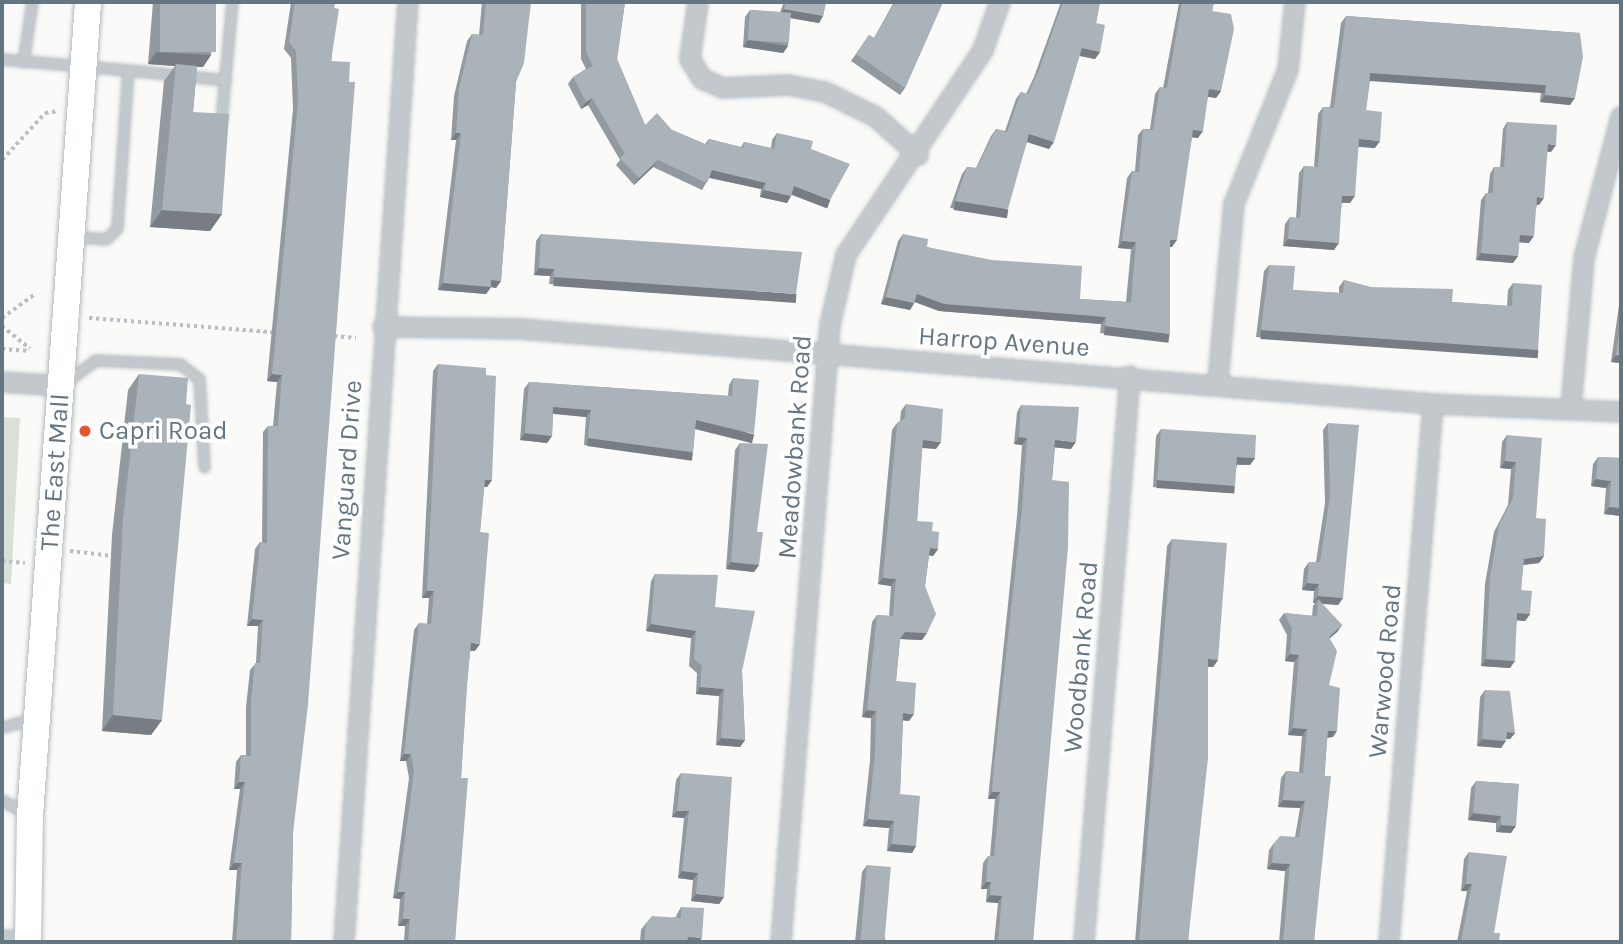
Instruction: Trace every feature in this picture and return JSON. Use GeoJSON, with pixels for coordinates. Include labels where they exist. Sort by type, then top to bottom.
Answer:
{"type":"FeatureCollection","features":[{"type":"Feature","properties":{"kind":"main road","name":"The East Mall"},"geometry":{"type":"LineString","coordinates":[[19,938],[41,716],[49,549],[88,2]]}},
{"type":"Feature","properties":{"kind":"street","name":"Vanguard Drive"},"geometry":{"type":"LineString","coordinates":[[344,942],[383,327],[408,2]]}},
{"type":"Feature","properties":{"kind":"street"},"geometry":{"type":"LineString","coordinates":[[698,2],[690,59],[702,79],[723,88],[788,85],[825,92],[876,117],[918,155]]}},
{"type":"Feature","properties":{"kind":"street","name":"Meadowbank Road"},"geometry":{"type":"LineString","coordinates":[[781,942],[829,356],[846,256],[918,155],[983,50],[1000,2]]}},
{"type":"Feature","properties":{"kind":"street"},"geometry":{"type":"LineString","coordinates":[[1218,382],[1234,204],[1288,69],[1295,2]]}},
{"type":"Feature","properties":{"kind":"street"},"geometry":{"type":"LineString","coordinates":[[1571,408],[1584,258],[1621,117]]}},
{"type":"Feature","properties":{"kind":"street","name":"Harrop Avenue"},"geometry":{"type":"LineString","coordinates":[[383,327],[522,329],[829,356],[1218,382],[1433,404],[1621,412]]}},
{"type":"Feature","properties":{"kind":"street","name":"Woodbank Road"},"geometry":{"type":"LineString","coordinates":[[1084,942],[1130,376]]}},
{"type":"Feature","properties":{"kind":"street"},"geometry":{"type":"LineString","coordinates":[[2,382],[61,386]]}},
{"type":"Feature","properties":{"kind":"street","name":"Warwood Road"},"geometry":{"type":"LineString","coordinates":[[1389,942],[1433,404]]}},
{"type":"Feature","properties":{"kind":"lane"},"geometry":{"type":"LineString","coordinates":[[23,62],[32,2]]}},
{"type":"Feature","properties":{"kind":"lane"},"geometry":{"type":"LineString","coordinates":[[221,120],[232,2]]}},
{"type":"Feature","properties":{"kind":"lane"},"geometry":{"type":"LineString","coordinates":[[2,59],[225,80]]}},
{"type":"Feature","properties":{"kind":"lane"},"geometry":{"type":"LineString","coordinates":[[73,237],[106,239],[117,228],[128,70]]}},
{"type":"Feature","properties":{"kind":"lane"},"geometry":{"type":"LineString","coordinates":[[61,386],[95,360],[180,364],[199,379],[204,467]]}},
{"type":"Feature","properties":{"kind":"lane"},"geometry":{"type":"LineString","coordinates":[[2,727],[41,716]]}},
{"type":"Feature","properties":{"kind":"lane"},"geometry":{"type":"LineString","coordinates":[[2,800],[30,816]]}},
{"type":"Feature","properties":{"kind":"path"},"geometry":{"type":"LineString","coordinates":[[2,160],[44,113],[82,108]]}},
{"type":"Feature","properties":{"kind":"path"},"geometry":{"type":"LineString","coordinates":[[2,318],[34,295]]}},
{"type":"Feature","properties":{"kind":"path"},"geometry":{"type":"LineString","coordinates":[[88,318],[288,333]]}},
{"type":"Feature","properties":{"kind":"path"},"geometry":{"type":"LineString","coordinates":[[2,326],[30,350],[2,349]]}},
{"type":"Feature","properties":{"kind":"path"},"geometry":{"type":"LineString","coordinates":[[329,336],[356,338]]}},
{"type":"Feature","properties":{"kind":"path"},"geometry":{"type":"LineString","coordinates":[[49,549],[113,556]]}},
{"type":"Feature","properties":{"kind":"shaded area"},"geometry":{"type":"Polygon","coordinates":[[[2,417],[20,418],[11,584],[2,583],[2,417]]]}},
{"type":"Feature","properties":{"kind":"building"},"geometry":{"type":"Polygon","coordinates":[[[160,2],[216,2],[216,52],[160,52],[160,2]]]}},
{"type":"Feature","properties":{"kind":"building"},"geometry":{"type":"Polygon","coordinates":[[[295,2],[335,2],[334,8],[339,9],[331,61],[350,62],[349,82],[355,82],[308,704],[293,833],[291,942],[236,942],[242,863],[234,863],[245,782],[239,782],[241,755],[251,756],[251,700],[255,663],[260,663],[263,620],[252,619],[260,542],[267,543],[268,426],[278,426],[282,375],[272,374],[298,102],[296,51],[289,42],[295,2]]]}},
{"type":"Feature","properties":{"kind":"building"},"geometry":{"type":"Polygon","coordinates":[[[486,2],[531,2],[524,63],[516,82],[501,281],[491,280],[491,287],[443,283],[461,133],[456,133],[459,89],[472,34],[483,35],[486,2]]]}},
{"type":"Feature","properties":{"kind":"building"},"geometry":{"type":"Polygon","coordinates":[[[586,2],[625,2],[617,59],[645,125],[657,113],[672,130],[707,145],[709,139],[743,148],[744,142],[774,149],[777,133],[813,141],[811,149],[850,164],[830,200],[794,186],[791,196],[764,190],[766,183],[712,170],[707,183],[658,160],[639,178],[620,158],[625,154],[592,98],[586,102],[573,77],[593,66],[586,52],[586,2]]]}},
{"type":"Feature","properties":{"kind":"building"},"geometry":{"type":"Polygon","coordinates":[[[786,2],[826,2],[823,16],[784,9],[786,2]]]}},
{"type":"Feature","properties":{"kind":"building"},"geometry":{"type":"Polygon","coordinates":[[[895,2],[943,2],[905,88],[856,54],[869,35],[874,38],[895,2]]]}},
{"type":"Feature","properties":{"kind":"building"},"geometry":{"type":"Polygon","coordinates":[[[1063,2],[1100,2],[1096,23],[1105,25],[1100,52],[1082,48],[1054,142],[1029,134],[1008,209],[955,201],[967,167],[977,168],[996,129],[1007,132],[1021,92],[1028,94],[1063,2]]]}},
{"type":"Feature","properties":{"kind":"building"},"geometry":{"type":"Polygon","coordinates":[[[1182,2],[1214,2],[1212,11],[1231,14],[1234,29],[1221,91],[1209,89],[1203,131],[1193,130],[1177,240],[1170,240],[1170,334],[1105,326],[1106,317],[944,304],[917,294],[914,303],[886,297],[903,234],[928,239],[927,247],[992,260],[1082,266],[1080,299],[1131,302],[1136,242],[1122,241],[1132,171],[1139,172],[1143,129],[1153,130],[1160,87],[1167,88],[1182,2]]]}},
{"type":"Feature","properties":{"kind":"building"},"geometry":{"type":"Polygon","coordinates":[[[750,10],[791,13],[789,43],[748,40],[750,10]]]}},
{"type":"Feature","properties":{"kind":"building"},"geometry":{"type":"Polygon","coordinates":[[[1346,16],[1580,33],[1583,57],[1575,98],[1545,95],[1546,85],[1370,73],[1366,110],[1382,112],[1380,141],[1359,139],[1355,196],[1342,196],[1339,243],[1288,239],[1290,217],[1300,218],[1304,166],[1318,167],[1323,107],[1334,108],[1346,16]]]}},
{"type":"Feature","properties":{"kind":"building"},"geometry":{"type":"Polygon","coordinates":[[[176,64],[197,66],[193,112],[229,114],[222,214],[162,210],[176,64]]]}},
{"type":"Feature","properties":{"kind":"building"},"geometry":{"type":"Polygon","coordinates":[[[1507,122],[1557,125],[1556,145],[1548,144],[1544,198],[1537,197],[1534,236],[1520,235],[1518,256],[1481,253],[1486,193],[1493,193],[1494,167],[1504,167],[1507,122]]]}},
{"type":"Feature","properties":{"kind":"building"},"geometry":{"type":"Polygon","coordinates":[[[541,234],[802,252],[796,294],[554,277],[554,269],[539,268],[541,234]]]}},
{"type":"Feature","properties":{"kind":"building"},"geometry":{"type":"Polygon","coordinates":[[[1269,265],[1295,266],[1293,290],[1343,293],[1344,280],[1370,287],[1453,289],[1452,302],[1512,306],[1513,283],[1542,285],[1538,350],[1261,330],[1269,265]]]}},
{"type":"Feature","properties":{"kind":"building"},"geometry":{"type":"Polygon","coordinates":[[[1621,318],[1621,356],[1616,355],[1621,318]]]}},
{"type":"Feature","properties":{"kind":"building"},"geometry":{"type":"Polygon","coordinates":[[[438,364],[486,368],[486,375],[496,376],[492,480],[485,480],[480,532],[489,533],[480,644],[471,643],[467,684],[461,778],[468,778],[455,942],[408,942],[410,919],[403,919],[405,892],[398,892],[414,771],[411,754],[404,754],[419,623],[431,624],[434,591],[427,591],[438,364]]]}},
{"type":"Feature","properties":{"kind":"building"},"geometry":{"type":"Polygon","coordinates":[[[139,374],[188,378],[186,404],[191,405],[162,720],[113,715],[123,519],[139,374]]]}},
{"type":"Feature","properties":{"kind":"building"},"geometry":{"type":"Polygon","coordinates":[[[733,378],[759,380],[754,434],[696,420],[693,452],[588,438],[591,410],[553,407],[552,436],[525,433],[529,382],[732,396],[733,378]]]}},
{"type":"Feature","properties":{"kind":"building"},"geometry":{"type":"Polygon","coordinates":[[[906,404],[943,409],[941,442],[923,440],[917,521],[933,522],[932,531],[939,532],[938,549],[930,548],[925,586],[936,614],[927,633],[905,632],[900,638],[896,681],[916,683],[914,714],[903,713],[900,794],[920,796],[916,846],[892,844],[894,821],[868,819],[875,754],[876,711],[867,710],[877,615],[893,616],[896,579],[883,578],[897,423],[905,418],[906,404]]]}},
{"type":"Feature","properties":{"kind":"building"},"geometry":{"type":"Polygon","coordinates":[[[1021,405],[1079,407],[1076,442],[1055,440],[1052,480],[1069,482],[1068,547],[1033,942],[998,942],[1002,896],[990,895],[991,882],[986,882],[988,856],[994,856],[1000,792],[992,792],[994,765],[1022,510],[1027,438],[1019,437],[1021,405]]]}},
{"type":"Feature","properties":{"kind":"building"},"geometry":{"type":"Polygon","coordinates":[[[1328,423],[1359,425],[1343,598],[1318,596],[1319,584],[1307,583],[1309,562],[1320,562],[1330,496],[1328,423]]]}},
{"type":"Feature","properties":{"kind":"building"},"geometry":{"type":"Polygon","coordinates":[[[1161,429],[1256,435],[1255,458],[1237,457],[1235,486],[1157,480],[1161,429]]]}},
{"type":"Feature","properties":{"kind":"building"},"geometry":{"type":"Polygon","coordinates":[[[1507,435],[1542,438],[1536,518],[1546,519],[1544,556],[1524,559],[1521,590],[1532,591],[1530,614],[1517,613],[1515,661],[1486,659],[1490,577],[1499,525],[1513,498],[1516,462],[1505,461],[1507,435]]]}},
{"type":"Feature","properties":{"kind":"building"},"geometry":{"type":"Polygon","coordinates":[[[740,443],[768,444],[757,532],[763,532],[759,565],[731,562],[740,443]]]}},
{"type":"Feature","properties":{"kind":"building"},"geometry":{"type":"Polygon","coordinates":[[[1598,457],[1621,458],[1621,508],[1609,507],[1611,481],[1596,479],[1598,457]]]}},
{"type":"Feature","properties":{"kind":"building"},"geometry":{"type":"Polygon","coordinates":[[[1172,539],[1227,543],[1218,660],[1208,659],[1208,758],[1188,942],[1139,942],[1172,539]]]}},
{"type":"Feature","properties":{"kind":"building"},"geometry":{"type":"Polygon","coordinates":[[[655,574],[718,575],[715,607],[755,611],[742,671],[745,740],[721,738],[724,689],[700,687],[702,666],[694,659],[696,631],[651,624],[655,574]]]}},
{"type":"Feature","properties":{"kind":"building"},"geometry":{"type":"Polygon","coordinates":[[[1318,599],[1342,625],[1329,637],[1337,651],[1329,685],[1340,688],[1337,731],[1328,731],[1324,776],[1331,776],[1314,942],[1283,942],[1290,864],[1272,863],[1274,843],[1280,836],[1299,837],[1305,801],[1283,800],[1286,771],[1303,773],[1307,729],[1293,728],[1299,655],[1290,654],[1292,628],[1284,613],[1317,616],[1318,599]]]}},
{"type":"Feature","properties":{"kind":"building"},"geometry":{"type":"Polygon","coordinates":[[[1485,690],[1510,691],[1515,733],[1507,732],[1506,741],[1482,739],[1485,690]]]}},
{"type":"Feature","properties":{"kind":"building"},"geometry":{"type":"Polygon","coordinates":[[[681,773],[732,777],[724,897],[696,894],[698,873],[682,871],[689,811],[677,811],[681,773]]]}},
{"type":"Feature","properties":{"kind":"building"},"geometry":{"type":"Polygon","coordinates":[[[1476,781],[1519,784],[1516,826],[1501,825],[1501,816],[1473,813],[1476,781]]]}},
{"type":"Feature","properties":{"kind":"building"},"geometry":{"type":"Polygon","coordinates":[[[1469,852],[1507,856],[1494,933],[1500,933],[1499,942],[1461,942],[1472,884],[1466,884],[1469,852]]]}},
{"type":"Feature","properties":{"kind":"building"},"geometry":{"type":"Polygon","coordinates":[[[867,865],[891,867],[884,942],[860,942],[867,865]]]}},
{"type":"Feature","properties":{"kind":"building"},"geometry":{"type":"Polygon","coordinates":[[[681,907],[704,908],[702,938],[688,937],[687,942],[644,942],[646,923],[652,916],[681,918],[681,907]]]}},
{"type":"Feature","properties":{"kind":"place","name":"Capri Road"},"geometry":{"type":"Point","coordinates":[85,431]}}]}
